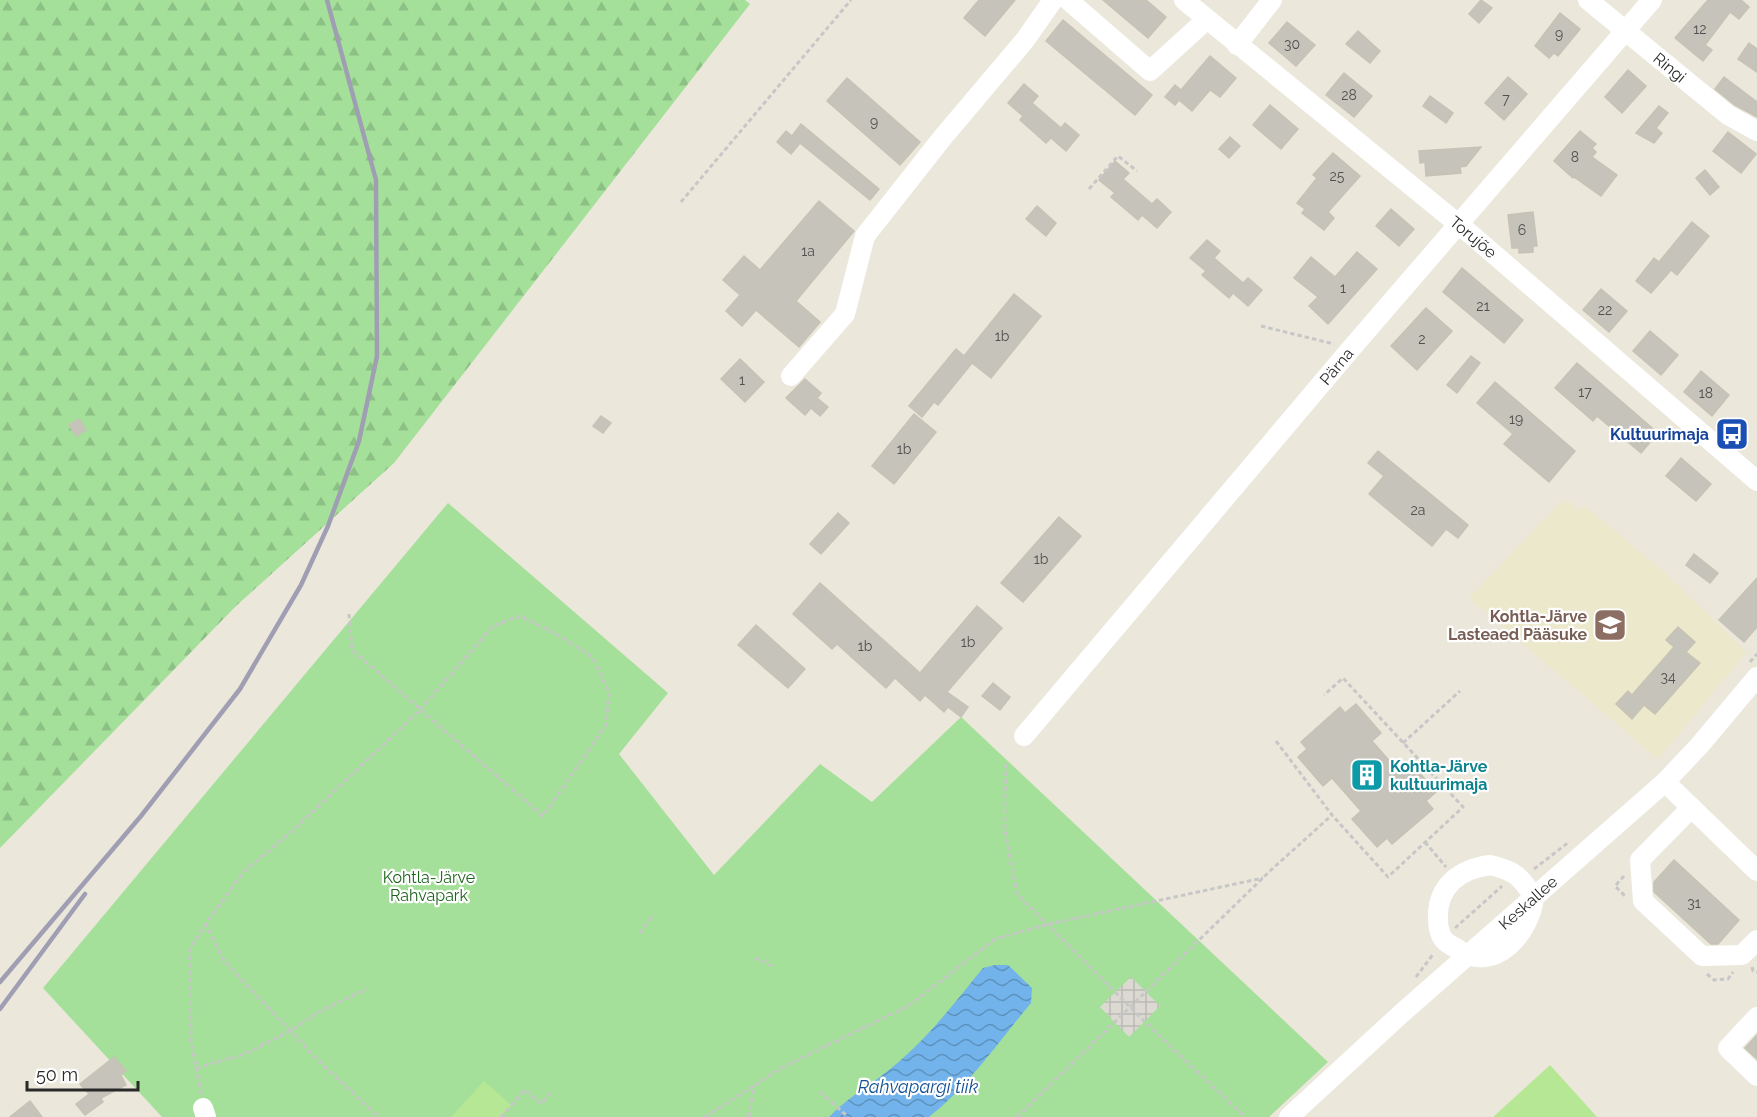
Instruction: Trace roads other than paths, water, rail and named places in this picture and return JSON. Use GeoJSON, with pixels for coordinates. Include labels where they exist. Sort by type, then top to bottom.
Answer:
{"type":"FeatureCollection","features":[{"type":"Feature","properties":{"kind":"street"},"geometry":{"type":"LineString","coordinates":[[791,376],[845,314],[865,236],[1024,40],[1053,0]]}},
{"type":"Feature","properties":{"kind":"street"},"geometry":{"type":"LineString","coordinates":[[1068,0],[1150,71],[1206,20]]}},
{"type":"Feature","properties":{"kind":"street","name":"Torujõe"},"geometry":{"type":"LineString","coordinates":[[1184,0],[1458,225],[1757,481]]}},
{"type":"Feature","properties":{"kind":"street"},"geometry":{"type":"LineString","coordinates":[[1236,45],[1272,0]]}},
{"type":"Feature","properties":{"kind":"street","name":"Ringi"},"geometry":{"type":"LineString","coordinates":[[1588,0],[1728,115],[1757,131]]}},
{"type":"Feature","properties":{"kind":"street","name":"Pärna"},"geometry":{"type":"LineString","coordinates":[[1024,736],[1652,0]]}},
{"type":"Feature","properties":{"kind":"street","name":"Keskallee"},"geometry":{"type":"LineString","coordinates":[[1289,1117],[1665,782],[1700,746],[1750,673]]}},
{"type":"Feature","properties":{"kind":"street"},"geometry":{"type":"LineString","coordinates":[[1665,782],[1757,871]]}},
{"type":"Feature","properties":{"kind":"street"},"geometry":{"type":"LineString","coordinates":[[1691,808],[1640,860],[1643,901],[1702,956],[1743,955],[1757,940]]}},
{"type":"Feature","properties":{"kind":"street"},"geometry":{"type":"LineString","coordinates":[[1467,956],[1444,940],[1438,926],[1441,897],[1455,877],[1473,867],[1490,866],[1507,869],[1520,876],[1534,897]]}},
{"type":"Feature","properties":{"kind":"street"},"geometry":{"type":"LineString","coordinates":[[1757,1017],[1728,1048],[1757,1076]]}},
{"type":"Feature","properties":{"kind":"water","name":"Rahvapargi tiik"},"geometry":{"type":"Polygon","coordinates":[[[1008,965],[1032,988],[1031,1003],[983,1063],[944,1105],[929,1117],[829,1117],[907,1054],[941,1019],[983,968],[1008,965]]]}},
{"type":"Feature","properties":{"kind":"railway"},"geometry":{"type":"LineString","coordinates":[[0,982],[141,816],[240,689],[301,585],[328,526],[359,441],[377,356],[376,180],[327,0]]}},
{"type":"Feature","properties":{"kind":"railway"},"geometry":{"type":"LineString","coordinates":[[0,1009],[85,894]]}},
{"type":"Feature","properties":{"kind":"place","name":"Kultuurimaja"},"geometry":{"type":"Point","coordinates":[1732,434]}},
{"type":"Feature","properties":{"kind":"place","name":"Kohtla-Järve Lasteaed Pääsuke"},"geometry":{"type":"Point","coordinates":[1610,625]}},
{"type":"Feature","properties":{"kind":"place","name":"Kohtla-Järve kultuurimaja"},"geometry":{"type":"Point","coordinates":[1367,775]}},
{"type":"Feature","properties":{"kind":"park label","name":"Kohtla-Järve Rahvapark"},"geometry":{"type":"Point","coordinates":[429,886]}}]}
